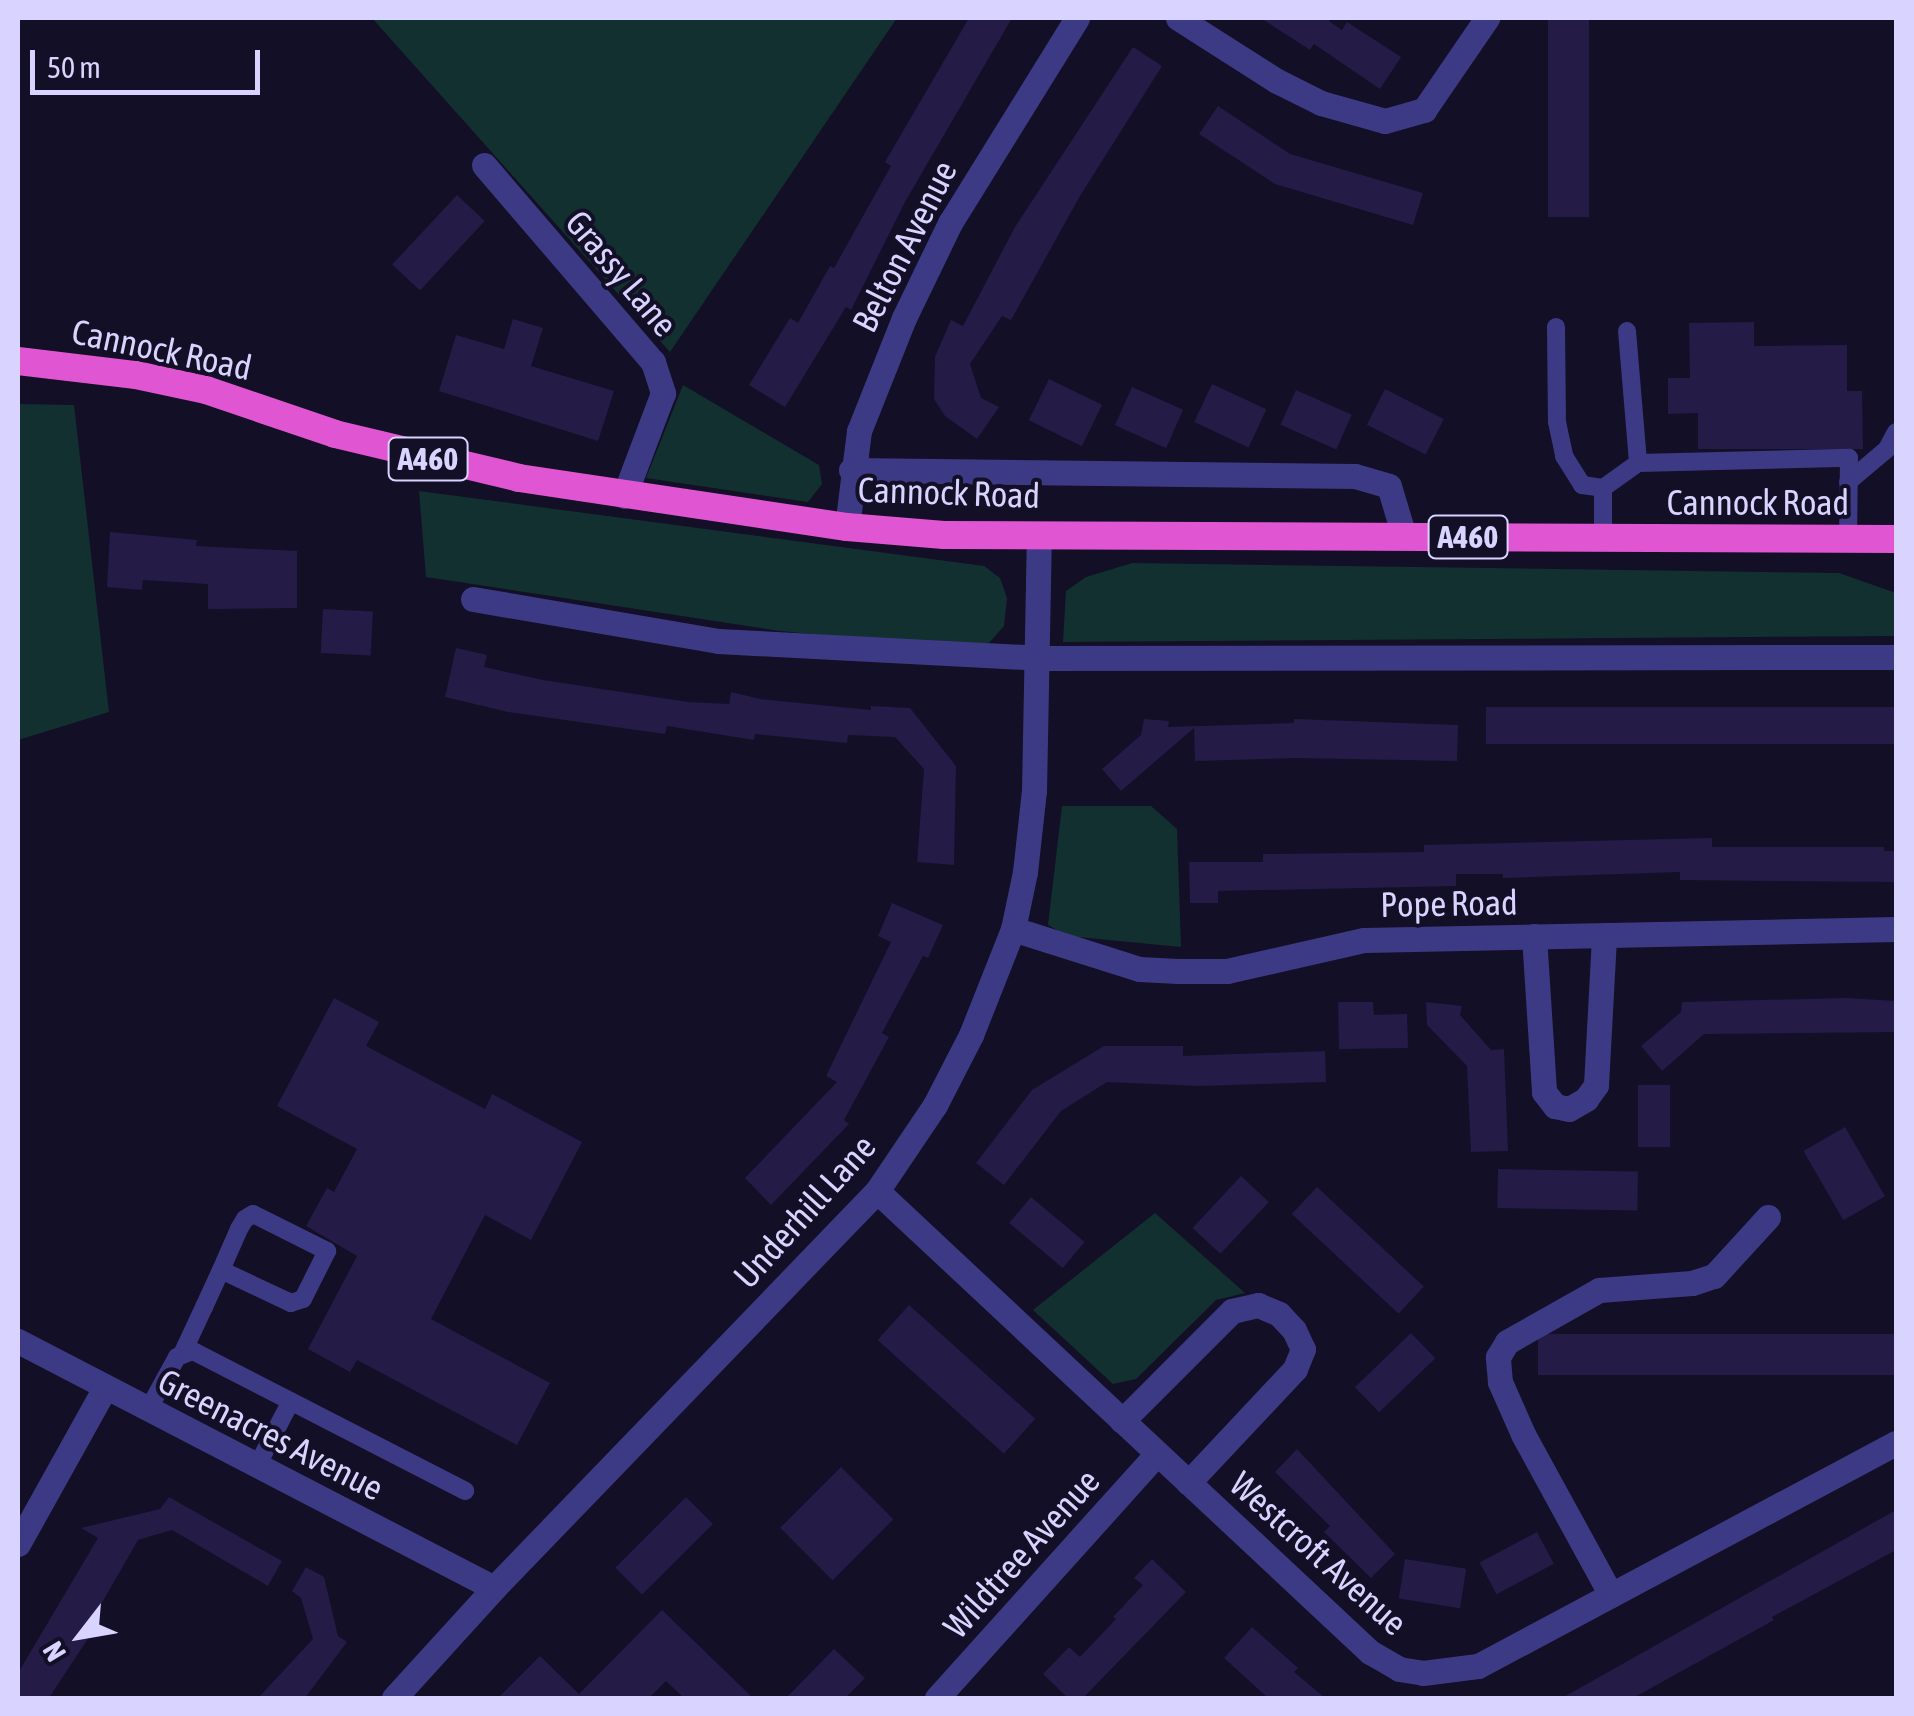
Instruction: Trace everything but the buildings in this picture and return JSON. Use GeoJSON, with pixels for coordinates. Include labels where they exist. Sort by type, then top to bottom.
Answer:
{"type":"FeatureCollection","features":[{"type":"Feature","properties":{"kind":"highway","name":"Cannock Road"},"geometry":{"type":"LineString","coordinates":[[18,361],[90,368],[188,386],[422,458],[624,496],[846,527],[944,535],[1896,539]]}},
{"type":"Feature","properties":{"kind":"street","name":"Belton Avenue"},"geometry":{"type":"LineString","coordinates":[[846,527],[851,470],[870,396],[950,223],[1077,18]]}},
{"type":"Feature","properties":{"kind":"street"},"geometry":{"type":"LineString","coordinates":[[1178,18],[1277,81],[1321,103],[1385,120],[1424,110],[1487,18]]}},
{"type":"Feature","properties":{"kind":"street","name":"Grassy Lane"},"geometry":{"type":"LineString","coordinates":[[484,164],[652,362],[664,393],[624,496]]}},
{"type":"Feature","properties":{"kind":"street"},"geometry":{"type":"LineString","coordinates":[[851,470],[1355,476],[1389,486],[1404,536]]}},
{"type":"Feature","properties":{"kind":"street","name":"Underhill Lane"},"geometry":{"type":"LineString","coordinates":[[394,1698],[494,1588],[878,1191],[936,1105],[972,1035],[1013,929],[1034,791],[1038,534]]}},
{"type":"Feature","properties":{"kind":"street"},"geometry":{"type":"LineString","coordinates":[[473,599],[718,640],[1038,658],[1896,656]]}},
{"type":"Feature","properties":{"kind":"street","name":"Pope Road"},"geometry":{"type":"LineString","coordinates":[[1013,929],[1139,969],[1178,971],[1227,971],[1364,940],[1896,929]]}},
{"type":"Feature","properties":{"kind":"street"},"geometry":{"type":"LineString","coordinates":[[1534,936],[1544,1092],[1555,1106],[1569,1109],[1586,1099],[1596,1085],[1604,935]]}},
{"type":"Feature","properties":{"kind":"street","name":"Westcroft Avenue"},"geometry":{"type":"LineString","coordinates":[[878,1191],[1018,1318],[1122,1421],[1370,1652],[1400,1668],[1423,1673],[1478,1666],[1896,1443]]}},
{"type":"Feature","properties":{"kind":"street"},"geometry":{"type":"LineString","coordinates":[[1611,1595],[1523,1434],[1500,1382],[1498,1357],[1507,1342],[1600,1290],[1692,1283],[1714,1276],[1768,1218]]}},
{"type":"Feature","properties":{"kind":"street"},"geometry":{"type":"LineString","coordinates":[[1122,1421],[1232,1311],[1258,1305],[1279,1314],[1294,1330],[1303,1349],[1296,1369],[1188,1483]]}},
{"type":"Feature","properties":{"kind":"street","name":"Greenacres Avenue"},"geometry":{"type":"LineString","coordinates":[[18,1341],[494,1588]]}},
{"type":"Feature","properties":{"kind":"street"},"geometry":{"type":"LineString","coordinates":[[18,1544],[106,1388]]}},
{"type":"Feature","properties":{"kind":"street","name":"Wildtree Avenue"},"geometry":{"type":"LineString","coordinates":[[942,1697],[1157,1454]]}},
{"type":"Feature","properties":{"kind":"lane"},"geometry":{"type":"LineString","coordinates":[[1556,327],[1557,422],[1564,456],[1582,485],[1603,488],[1638,463],[1849,458],[1848,540]]}},
{"type":"Feature","properties":{"kind":"lane"},"geometry":{"type":"LineString","coordinates":[[1627,331],[1638,463]]}},
{"type":"Feature","properties":{"kind":"lane"},"geometry":{"type":"LineString","coordinates":[[1848,482],[1887,449],[1896,432]]}},
{"type":"Feature","properties":{"kind":"lane"},"geometry":{"type":"LineString","coordinates":[[1603,488],[1603,538]]}},
{"type":"Feature","properties":{"kind":"lane"},"geometry":{"type":"LineString","coordinates":[[148,1410],[183,1352],[220,1270],[239,1229],[254,1214],[327,1251],[304,1298],[291,1303],[220,1270]]}},
{"type":"Feature","properties":{"kind":"lane"},"geometry":{"type":"LineString","coordinates":[[183,1352],[193,1350],[465,1491]]}},
{"type":"Feature","properties":{"kind":"lane"},"geometry":{"type":"LineString","coordinates":[[257,1466],[291,1401]]}},
{"type":"Feature","properties":{"kind":"green space"},"geometry":{"type":"Polygon","coordinates":[[[372,18],[897,18],[670,352],[372,18]]]}},
{"type":"Feature","properties":{"kind":"green space"},"geometry":{"type":"Polygon","coordinates":[[[683,385],[819,465],[822,484],[808,502],[646,478],[683,385]]]}},
{"type":"Feature","properties":{"kind":"green space"},"geometry":{"type":"Polygon","coordinates":[[[18,404],[74,405],[109,712],[18,740],[18,404]]]}},
{"type":"Feature","properties":{"kind":"green space"},"geometry":{"type":"Polygon","coordinates":[[[419,491],[984,566],[1000,578],[1007,598],[1004,626],[989,643],[918,644],[780,631],[426,577],[419,491]]]}},
{"type":"Feature","properties":{"kind":"green space"},"geometry":{"type":"Polygon","coordinates":[[[1132,563],[1839,573],[1896,593],[1896,636],[1063,642],[1066,591],[1086,577],[1132,563]]]}},
{"type":"Feature","properties":{"kind":"green space"},"geometry":{"type":"Polygon","coordinates":[[[1062,806],[1151,806],[1177,829],[1181,947],[1067,936],[1048,925],[1062,806]]]}},
{"type":"Feature","properties":{"kind":"green space"},"geometry":{"type":"Polygon","coordinates":[[[1155,1213],[1245,1293],[1216,1300],[1136,1379],[1113,1384],[1033,1310],[1155,1213]]]}}]}
